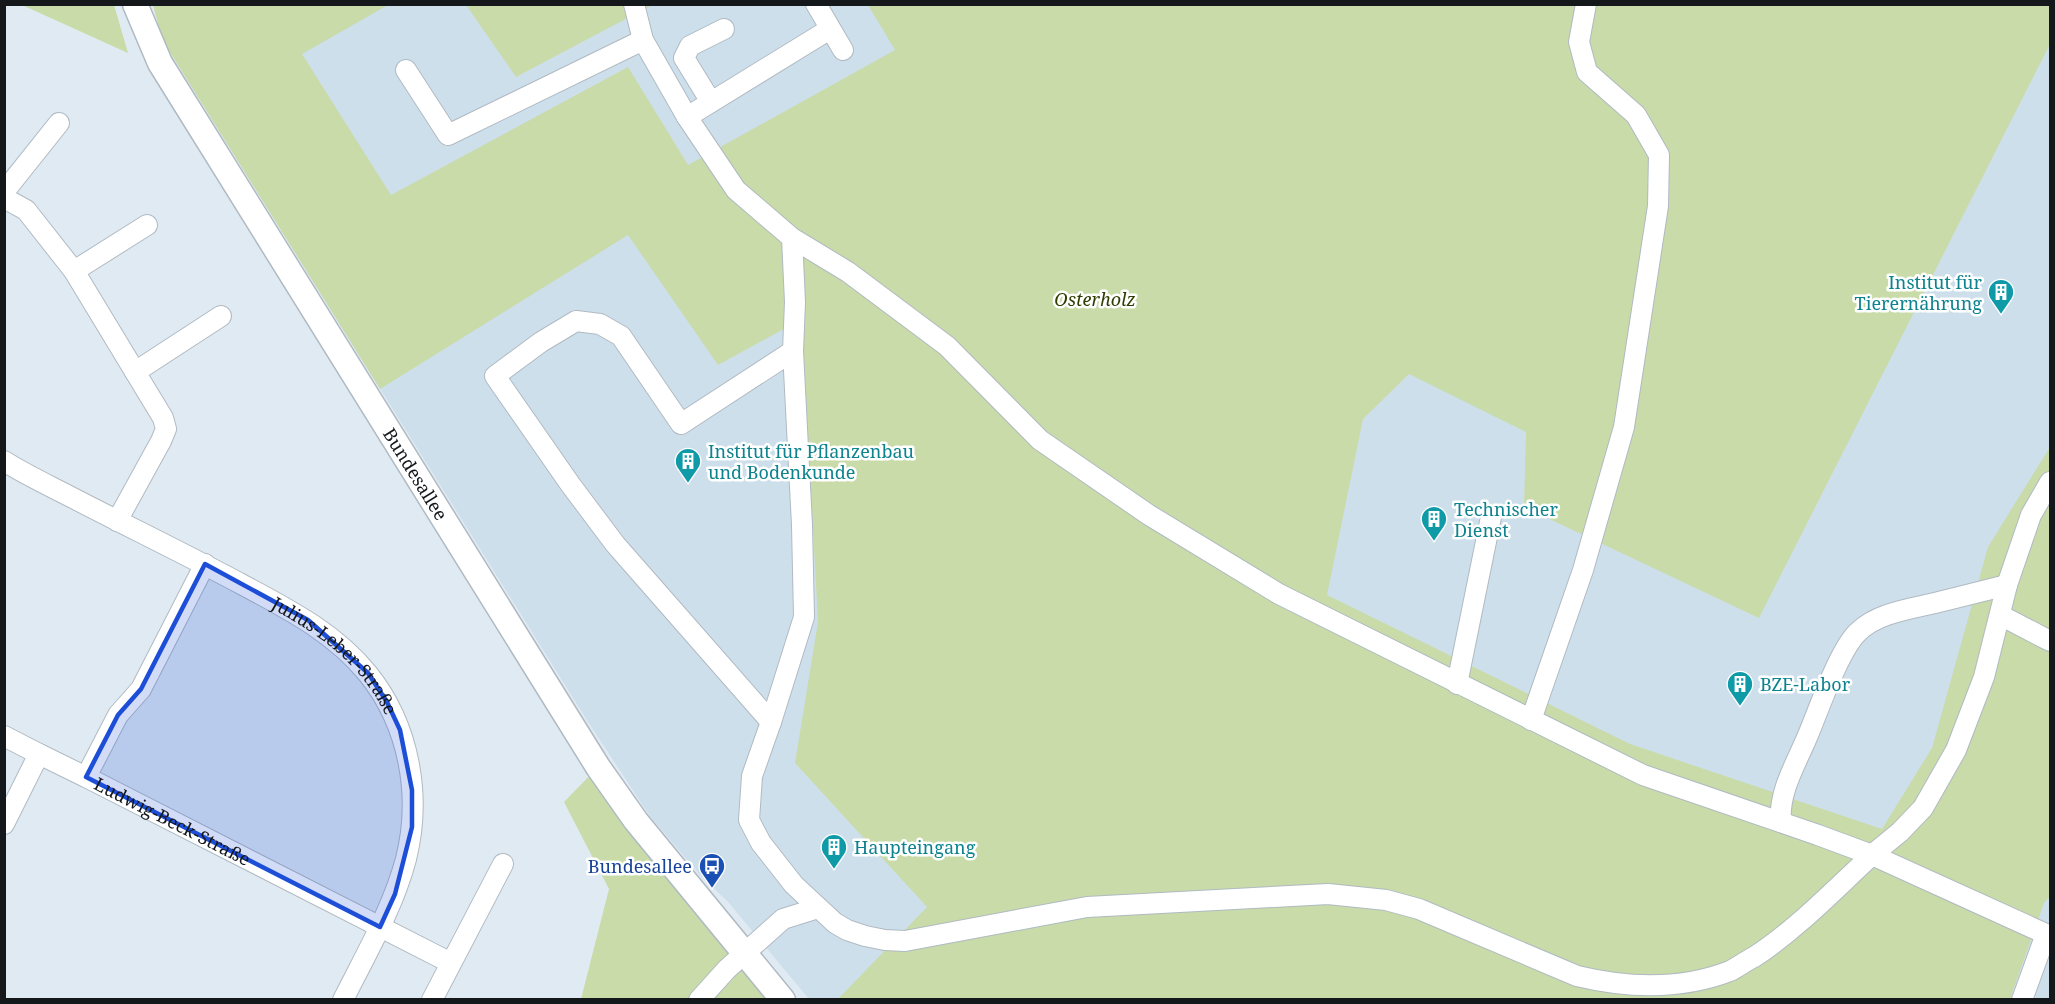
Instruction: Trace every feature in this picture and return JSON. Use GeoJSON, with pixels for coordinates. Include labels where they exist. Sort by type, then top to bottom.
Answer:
{"type":"FeatureCollection","features":[{"type":"Feature","properties":{"kind":"main road","name":"Bundesallee"},"geometry":{"type":"LineString","coordinates":[[135,4],[160,63],[598,766],[636,820],[783,999]]}},
{"type":"Feature","properties":{"kind":"street"},"geometry":{"type":"LineString","coordinates":[[634,4],[643,40],[687,117],[736,190],[792,238],[848,272],[947,346],[1040,440],[1149,515],[1279,594],[1643,775],[1872,855],[2048,931],[2022,999]]}},
{"type":"Feature","properties":{"kind":"street"},"geometry":{"type":"LineString","coordinates":[[816,4],[843,51]]}},
{"type":"Feature","properties":{"kind":"street"},"geometry":{"type":"LineString","coordinates":[[1531,720],[1583,570],[1624,426],[1658,206],[1659,155],[1636,115],[1587,72],[1579,42],[1586,4]]}},
{"type":"Feature","properties":{"kind":"street"},"geometry":{"type":"LineString","coordinates":[[711,102],[684,58],[690,46],[724,29]]}},
{"type":"Feature","properties":{"kind":"street"},"geometry":{"type":"LineString","coordinates":[[687,117],[830,29]]}},
{"type":"Feature","properties":{"kind":"street"},"geometry":{"type":"LineString","coordinates":[[406,70],[448,135],[643,40]]}},
{"type":"Feature","properties":{"kind":"street"},"geometry":{"type":"LineString","coordinates":[[4,192],[59,123]]}},
{"type":"Feature","properties":{"kind":"street"},"geometry":{"type":"LineString","coordinates":[[4,198],[26,210],[74,271],[163,418],[166,429],[161,441],[117,521]]}},
{"type":"Feature","properties":{"kind":"street"},"geometry":{"type":"LineString","coordinates":[[74,271],[147,225]]}},
{"type":"Feature","properties":{"kind":"street"},"geometry":{"type":"LineString","coordinates":[[792,238],[795,302],[793,351],[802,514],[804,617],[752,776],[749,820],[761,843],[794,885],[818,909],[847,930],[885,940],[905,941],[1087,908],[1285,896],[1350,896],[1386,900],[1419,909],[1577,976],[1601,982],[1663,986],[1700,981],[1732,970],[1773,945],[1900,832],[1923,808],[1956,750],[1984,677],[2007,585],[2031,515],[2050,482]]}},
{"type":"Feature","properties":{"kind":"street"},"geometry":{"type":"LineString","coordinates":[[135,372],[221,316]]}},
{"type":"Feature","properties":{"kind":"street"},"geometry":{"type":"LineString","coordinates":[[771,722],[615,544],[495,376],[541,342],[576,321],[600,324],[621,336],[681,424],[793,351]]}},
{"type":"Feature","properties":{"kind":"street","name":"Julius-Leber-Straße"},"geometry":{"type":"LineString","coordinates":[[4,461],[308,620],[368,673],[387,702],[400,730],[410,765],[412,827],[398,885],[380,927],[343,999]]}},
{"type":"Feature","properties":{"kind":"street"},"geometry":{"type":"LineString","coordinates":[[1457,684],[1491,517]]}},
{"type":"Feature","properties":{"kind":"street","name":"Ludwig-Beck-Straße"},"geometry":{"type":"LineString","coordinates":[[204,564],[141,689],[118,715],[86,777],[451,963]]}},
{"type":"Feature","properties":{"kind":"street"},"geometry":{"type":"LineString","coordinates":[[1781,822],[1782,800],[1788,782],[1831,681],[1846,649],[1858,632],[1877,620],[1900,611],[2007,585]]}},
{"type":"Feature","properties":{"kind":"street"},"geometry":{"type":"LineString","coordinates":[[2000,615],[2050,641]]}},
{"type":"Feature","properties":{"kind":"street"},"geometry":{"type":"LineString","coordinates":[[4,736],[86,777]]}},
{"type":"Feature","properties":{"kind":"street"},"geometry":{"type":"LineString","coordinates":[[4,824],[39,753]]}},
{"type":"Feature","properties":{"kind":"street"},"geometry":{"type":"LineString","coordinates":[[432,999],[503,864]]}},
{"type":"Feature","properties":{"kind":"street"},"geometry":{"type":"LineString","coordinates":[[783,919],[794,885]]}},
{"type":"Feature","properties":{"kind":"street"},"geometry":{"type":"LineString","coordinates":[[699,999],[783,919],[818,909]]}},
{"type":"Feature","properties":{"kind":"highlighted area"},"geometry":{"type":"Polygon","coordinates":[[[205,564],[308,620],[368,673],[387,702],[400,730],[412,790],[412,827],[395,894],[380,927],[86,777],[118,715],[141,689],[205,564]]]}},
{"type":"Feature","properties":{"kind":"shaded area","name":"Osterholz"},"geometry":{"type":"Polygon","coordinates":[[[153,5],[2050,5],[2050,999],[809,999],[728,902],[699,874],[649,815],[588,722],[163,41],[153,5]]]}},
{"type":"Feature","properties":{"kind":"green space"},"geometry":{"type":"Polygon","coordinates":[[[22,5],[114,5],[128,53],[22,5]]]}},
{"type":"Feature","properties":{"kind":"green space","name":"Osterholz"},"geometry":{"type":"Polygon","coordinates":[[[153,5],[388,5],[302,54],[391,195],[628,67],[688,165],[895,50],[868,5],[2050,5],[2050,44],[1759,618],[1524,507],[1526,432],[1409,374],[1363,419],[1327,595],[1630,744],[1882,829],[1932,748],[1988,547],[2050,447],[2050,896],[2044,903],[2010,999],[838,999],[927,907],[795,763],[818,622],[802,319],[718,365],[628,235],[380,389],[163,41],[153,5]]]}},
{"type":"Feature","properties":{"kind":"green space"},"geometry":{"type":"Polygon","coordinates":[[[466,5],[652,5],[516,77],[466,5]]]}},
{"type":"Feature","properties":{"kind":"green space"},"geometry":{"type":"Polygon","coordinates":[[[598,767],[783,999],[581,999],[609,889],[564,802],[598,767]]]}},
{"type":"Feature","properties":{"kind":"place","name":"Institut für Tierernährung"},"geometry":{"type":"Point","coordinates":[2001,315]}},
{"type":"Feature","properties":{"kind":"place","name":"Institut für Pflanzenbau und Bodenkunde"},"geometry":{"type":"Point","coordinates":[688,484]}},
{"type":"Feature","properties":{"kind":"place","name":"Technischer Dienst"},"geometry":{"type":"Point","coordinates":[1434,542]}},
{"type":"Feature","properties":{"kind":"place","name":"BZE-Labor"},"geometry":{"type":"Point","coordinates":[1740,707]}},
{"type":"Feature","properties":{"kind":"place","name":"Haupteingang"},"geometry":{"type":"Point","coordinates":[834,870]}},
{"type":"Feature","properties":{"kind":"place","name":"Bundesallee"},"geometry":{"type":"Point","coordinates":[712,889]}}]}
